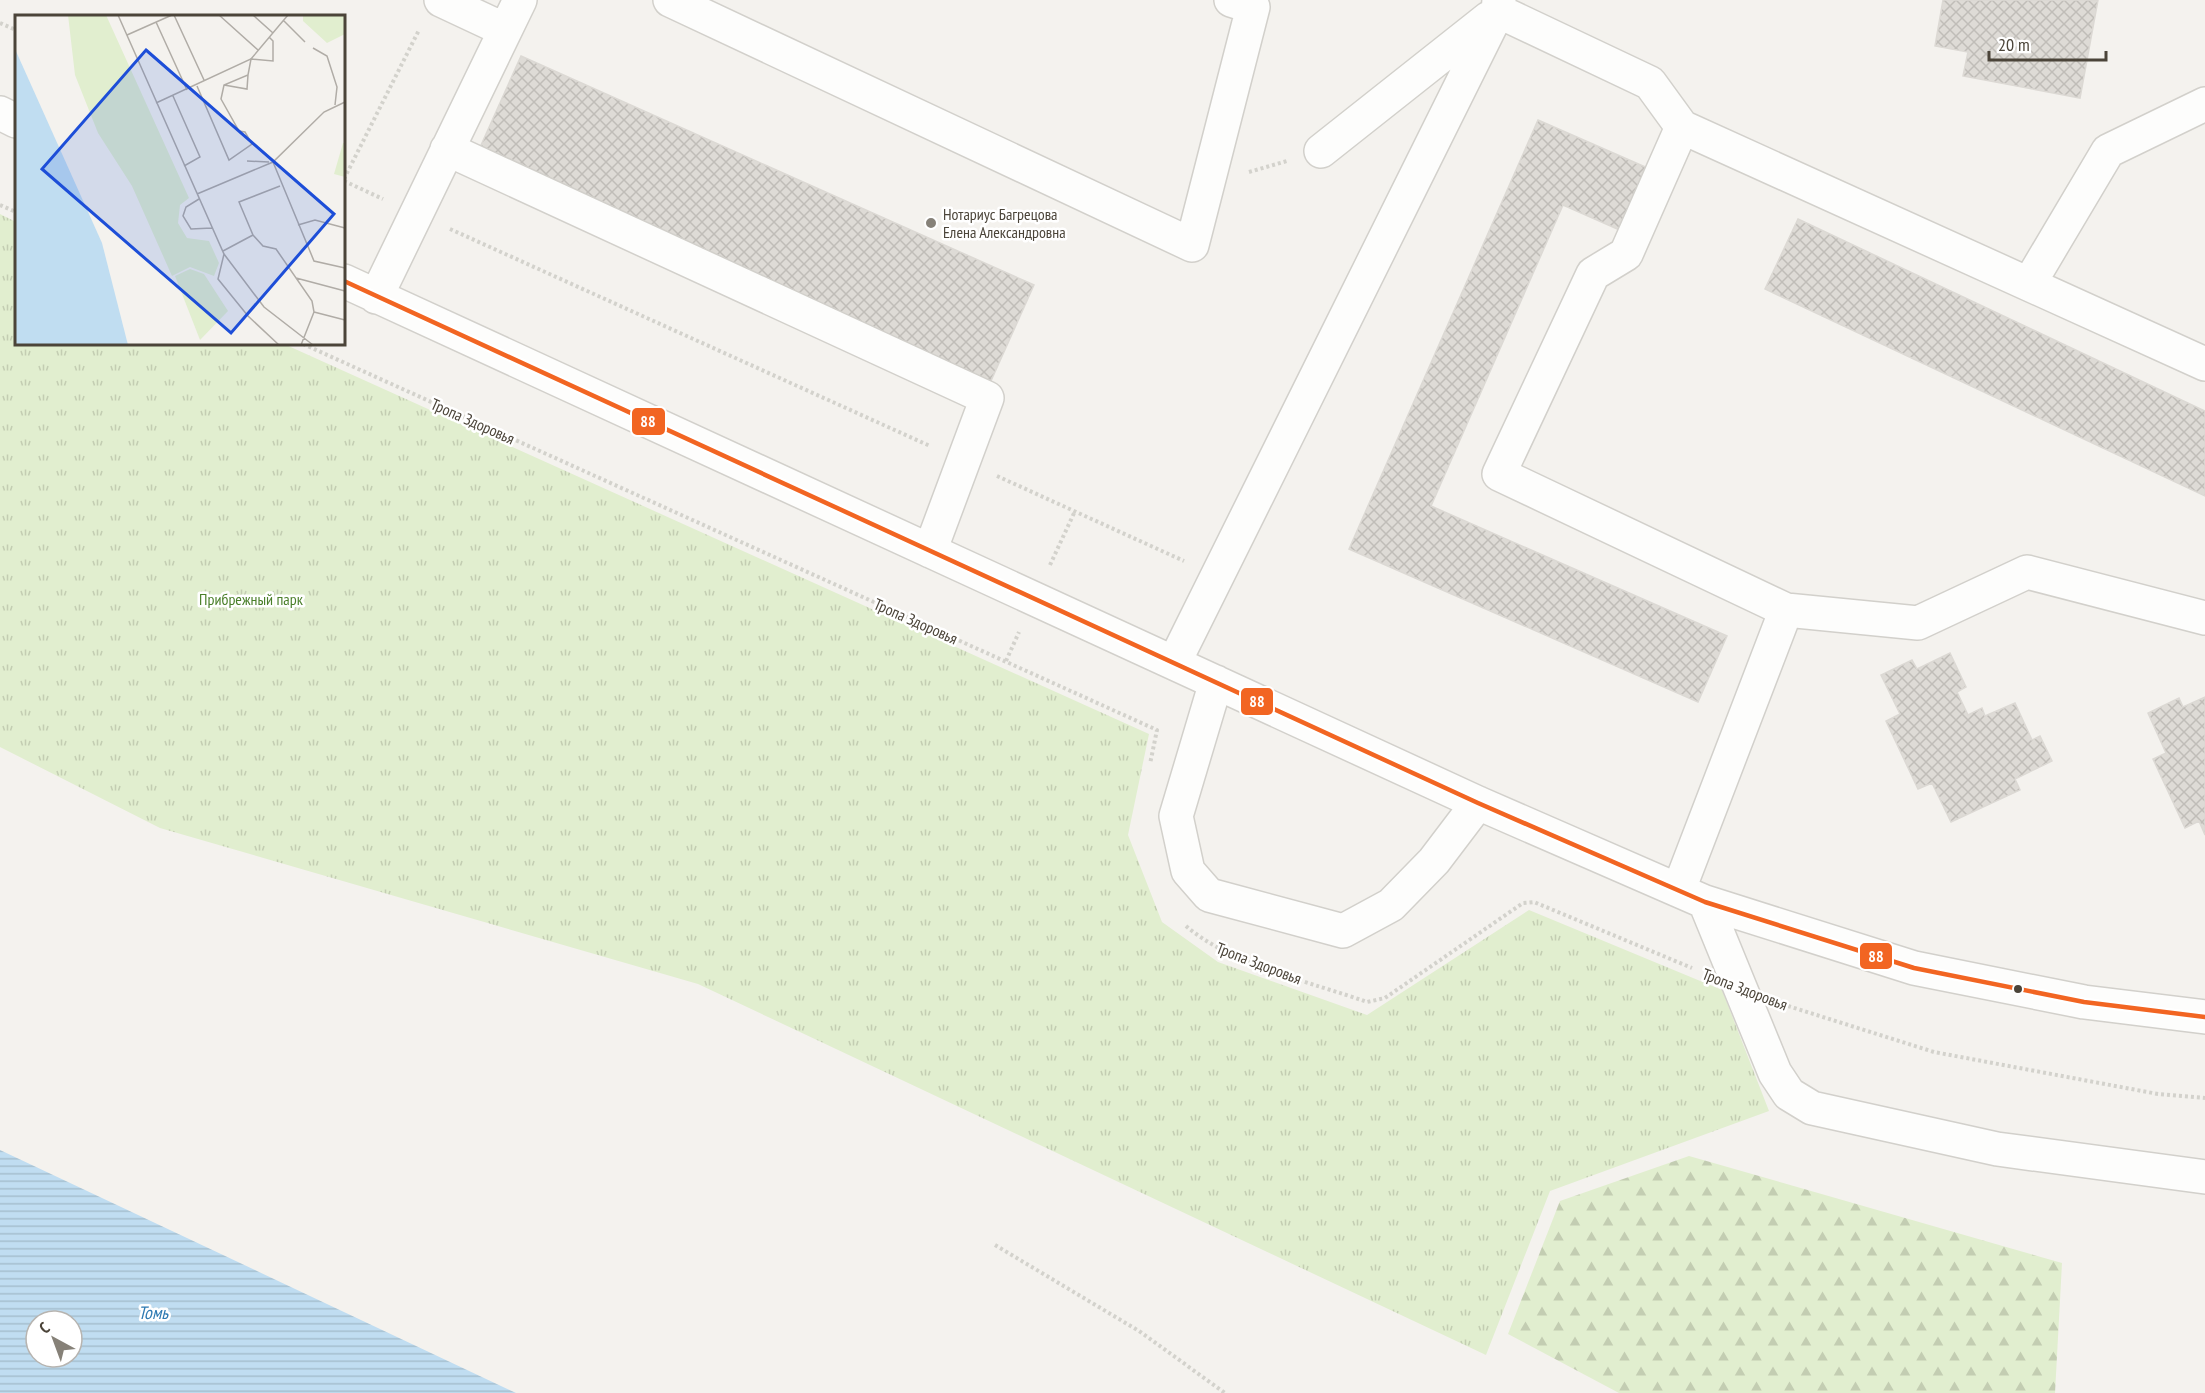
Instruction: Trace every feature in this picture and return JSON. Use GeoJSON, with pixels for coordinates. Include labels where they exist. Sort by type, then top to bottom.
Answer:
{"type":"FeatureCollection","features":[{"type":"Feature","properties":{"kind":"street"},"geometry":{"type":"LineString","coordinates":[[376,297],[520,0]]}},
{"type":"Feature","properties":{"kind":"street"},"geometry":{"type":"LineString","coordinates":[[670,0],[1192,244],[1253,7],[1231,0]]}},
{"type":"Feature","properties":{"kind":"street"},"geometry":{"type":"LineString","coordinates":[[1498,6],[1650,83],[1682,127],[2205,364]]}},
{"type":"Feature","properties":{"kind":"street"},"geometry":{"type":"LineString","coordinates":[[1321,151],[1498,6]]}},
{"type":"Feature","properties":{"kind":"street"},"geometry":{"type":"LineString","coordinates":[[1174,663],[1498,6]]}},
{"type":"Feature","properties":{"kind":"street"},"geometry":{"type":"LineString","coordinates":[[432,10],[506,30]]}},
{"type":"Feature","properties":{"kind":"street"},"geometry":{"type":"LineString","coordinates":[[2029,284],[2108,151],[2205,104]]}},
{"type":"Feature","properties":{"kind":"street"},"geometry":{"type":"LineString","coordinates":[[0,113],[15,120]]}},
{"type":"Feature","properties":{"kind":"street"},"geometry":{"type":"LineString","coordinates":[[1682,127],[1626,254],[1593,274],[1499,474],[1786,610],[1918,623],[2026,572],[2205,618]]}},
{"type":"Feature","properties":{"kind":"street"},"geometry":{"type":"LineString","coordinates":[[447,149],[987,399],[930,551]]}},
{"type":"Feature","properties":{"kind":"street"},"geometry":{"type":"LineString","coordinates":[[345,282],[1478,803],[1692,896],[1788,929],[1925,970],[2084,1002],[2205,1017]]}},
{"type":"Feature","properties":{"kind":"street"},"geometry":{"type":"LineString","coordinates":[[1786,610],[1692,896],[1741,990],[1775,1073],[1789,1094],[1812,1108],[1997,1149],[2205,1177]]}},
{"type":"Feature","properties":{"kind":"street"},"geometry":{"type":"LineString","coordinates":[[1216,682],[1176,816],[1188,870],[1209,895],[1343,931],[1391,905],[1434,861],[1478,803]]}},
{"type":"Feature","properties":{"kind":"path"},"geometry":{"type":"LineString","coordinates":[[345,178],[432,10]]}},
{"type":"Feature","properties":{"kind":"path"},"geometry":{"type":"LineString","coordinates":[[0,23],[15,30]]}},
{"type":"Feature","properties":{"kind":"path"},"geometry":{"type":"LineString","coordinates":[[1208,184],[1321,151]]}},
{"type":"Feature","properties":{"kind":"path"},"geometry":{"type":"LineString","coordinates":[[345,180],[1218,575]]}},
{"type":"Feature","properties":{"kind":"path"},"geometry":{"type":"LineString","coordinates":[[0,205],[15,212]]}},
{"type":"Feature","properties":{"kind":"path","name":"Тропа Здоровья"},"geometry":{"type":"LineString","coordinates":[[305,345],[1158,730],[1148,775]]}},
{"type":"Feature","properties":{"kind":"path","name":"Тропа Здоровья"},"geometry":{"type":"LineString","coordinates":[[1185,925],[1201,939],[1229,955],[1367,1002],[1385,998],[1516,906],[1534,902],[1741,990],[1934,1052],[2158,1094],[2205,1098]]}},
{"type":"Feature","properties":{"kind":"path"},"geometry":{"type":"LineString","coordinates":[[996,1245],[1139,1331],[1225,1393]]}},
{"type":"Feature","properties":{"kind":"green space","name":"Прибрежный парк"},"geometry":{"type":"Polygon","coordinates":[[[0,214],[15,222],[15,345],[286,345],[1149,734],[1128,835],[1162,922],[1218,962],[1367,1015],[1529,910],[1722,990],[1769,1111],[1550,1191],[1486,1355],[698,984],[160,828],[0,747],[0,214]]]}},
{"type":"Feature","properties":{"kind":"green space"},"geometry":{"type":"Polygon","coordinates":[[[1689,1156],[2062,1263],[2055,1393],[1619,1393],[1508,1334],[1560,1201],[1689,1156]]]}},
{"type":"Feature","properties":{"kind":"water","name":"Томь"},"geometry":{"type":"Polygon","coordinates":[[[0,1150],[516,1393],[0,1393],[0,1150]]]}},
{"type":"Feature","properties":{"kind":"building"},"geometry":{"type":"Polygon","coordinates":[[[1943,0],[2098,0],[2080,98],[1963,76],[1968,52],[1935,46],[1943,0]]]}},
{"type":"Feature","properties":{"kind":"building"},"geometry":{"type":"Polygon","coordinates":[[[521,56],[1034,285],[990,383],[477,154],[521,56]]]}},
{"type":"Feature","properties":{"kind":"building"},"geometry":{"type":"Polygon","coordinates":[[[1538,120],[1652,170],[1624,232],[1563,205],[1431,506],[1727,636],[1698,702],[1349,549],[1538,120]]]}},
{"type":"Feature","properties":{"kind":"building"},"geometry":{"type":"Polygon","coordinates":[[[1798,219],[2205,411],[2205,496],[1765,289],[1798,219]]]}},
{"type":"Feature","properties":{"kind":"building"},"geometry":{"type":"Polygon","coordinates":[[[1950,653],[1966,687],[1957,692],[1968,715],[1982,708],[1985,716],[2015,703],[2032,740],[2040,736],[2052,761],[2015,779],[2020,790],[1951,822],[1932,783],[1918,789],[1886,721],[1900,714],[1881,675],[1912,660],[1917,669],[1950,653]]]}},
{"type":"Feature","properties":{"kind":"building"},"geometry":{"type":"Polygon","coordinates":[[[2205,697],[2205,835],[2199,821],[2185,828],[2153,759],[2166,753],[2148,713],[2179,698],[2183,707],[2205,697]]]}},
{"type":"Feature","properties":{"kind":"transit line","name":"88"},"geometry":{"type":"LineString","coordinates":[[345,281],[1478,803],[1705,902],[1914,968],[2084,1002],[2205,1017]]}},
{"type":"Feature","properties":{"kind":"place","name":"Нотариус Багрецова Елена Александровна"},"geometry":{"type":"Point","coordinates":[931,223]}}]}
